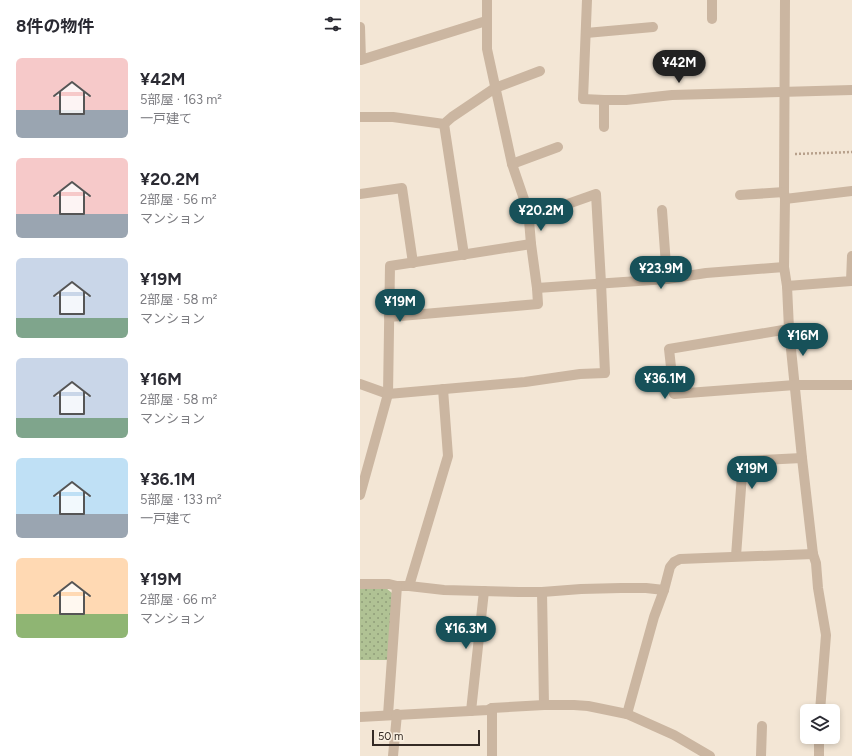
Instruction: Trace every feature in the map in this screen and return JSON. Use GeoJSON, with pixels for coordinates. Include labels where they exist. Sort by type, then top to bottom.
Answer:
{"type":"FeatureCollection","features":[{"type":"Feature","properties":{"kind":"street"},"geometry":{"type":"LineString","coordinates":[[389,317],[538,304],[526,205],[512,164],[486,49],[487,0]]}},
{"type":"Feature","properties":{"kind":"street"},"geometry":{"type":"LineString","coordinates":[[587,0],[583,99],[626,100],[672,95],[852,90]]}},
{"type":"Feature","properties":{"kind":"street"},"geometry":{"type":"LineString","coordinates":[[712,0],[712,20]]}},
{"type":"Feature","properties":{"kind":"street"},"geometry":{"type":"LineString","coordinates":[[785,0],[784,267],[787,286],[789,329],[802,458],[813,554],[816,563],[818,588],[826,635],[821,704]]}},
{"type":"Feature","properties":{"kind":"street"},"geometry":{"type":"LineString","coordinates":[[360,27],[361,60],[486,20]]}},
{"type":"Feature","properties":{"kind":"street"},"geometry":{"type":"LineString","coordinates":[[586,33],[652,27]]}},
{"type":"Feature","properties":{"kind":"street"},"geometry":{"type":"LineString","coordinates":[[360,117],[393,118],[444,124],[495,88],[540,71]]}},
{"type":"Feature","properties":{"kind":"street"},"geometry":{"type":"LineString","coordinates":[[604,100],[604,127]]}},
{"type":"Feature","properties":{"kind":"street"},"geometry":{"type":"LineString","coordinates":[[444,124],[464,255]]}},
{"type":"Feature","properties":{"kind":"street"},"geometry":{"type":"LineString","coordinates":[[512,164],[558,147]]}},
{"type":"Feature","properties":{"kind":"street"},"geometry":{"type":"LineString","coordinates":[[360,194],[402,188],[413,263]]}},
{"type":"Feature","properties":{"kind":"street"},"geometry":{"type":"LineString","coordinates":[[740,195],[784,195],[852,191]]}},
{"type":"Feature","properties":{"kind":"street"},"geometry":{"type":"LineString","coordinates":[[360,384],[388,394],[525,382],[580,374],[605,373],[596,194],[529,220]]}},
{"type":"Feature","properties":{"kind":"street"},"geometry":{"type":"LineString","coordinates":[[662,210],[668,279]]}},
{"type":"Feature","properties":{"kind":"street"},"geometry":{"type":"LineString","coordinates":[[360,495],[388,394],[390,266],[531,244]]}},
{"type":"Feature","properties":{"kind":"street"},"geometry":{"type":"LineString","coordinates":[[787,286],[852,281],[852,256]]}},
{"type":"Feature","properties":{"kind":"street"},"geometry":{"type":"LineString","coordinates":[[537,288],[668,279],[784,267]]}},
{"type":"Feature","properties":{"kind":"street"},"geometry":{"type":"LineString","coordinates":[[789,329],[669,349],[674,394],[795,386],[852,385]]}},
{"type":"Feature","properties":{"kind":"street"},"geometry":{"type":"LineString","coordinates":[[409,586],[448,456],[443,389]]}},
{"type":"Feature","properties":{"kind":"street"},"geometry":{"type":"LineString","coordinates":[[736,556],[743,461],[802,458]]}},
{"type":"Feature","properties":{"kind":"street"},"geometry":{"type":"LineString","coordinates":[[627,714],[654,617],[664,590],[670,567],[674,562],[680,559],[813,554]]}},
{"type":"Feature","properties":{"kind":"street"},"geometry":{"type":"LineString","coordinates":[[360,584],[389,584],[444,590],[484,591],[542,592],[621,588],[664,590]]}},
{"type":"Feature","properties":{"kind":"street"},"geometry":{"type":"LineString","coordinates":[[393,756],[397,586]]}},
{"type":"Feature","properties":{"kind":"street"},"geometry":{"type":"LineString","coordinates":[[471,710],[484,591]]}},
{"type":"Feature","properties":{"kind":"street"},"geometry":{"type":"LineString","coordinates":[[542,592],[544,706]]}},
{"type":"Feature","properties":{"kind":"street"},"geometry":{"type":"LineString","coordinates":[[360,717],[488,710],[492,708],[574,705],[588,706],[627,714],[674,735],[710,756]]}},
{"type":"Feature","properties":{"kind":"street"},"geometry":{"type":"LineString","coordinates":[[492,708],[492,756]]}},
{"type":"Feature","properties":{"kind":"street"},"geometry":{"type":"LineString","coordinates":[[761,756],[762,726]]}},
{"type":"Feature","properties":{"kind":"street"},"geometry":{"type":"LineString","coordinates":[[819,744],[819,756]]}},
{"type":"Feature","properties":{"kind":"path"},"geometry":{"type":"LineString","coordinates":[[785,154],[852,152]]}},
{"type":"Feature","properties":{"kind":"green space"},"geometry":{"type":"Polygon","coordinates":[[[386,588],[392,593],[388,660],[360,660],[360,589],[386,588]]]}}]}
